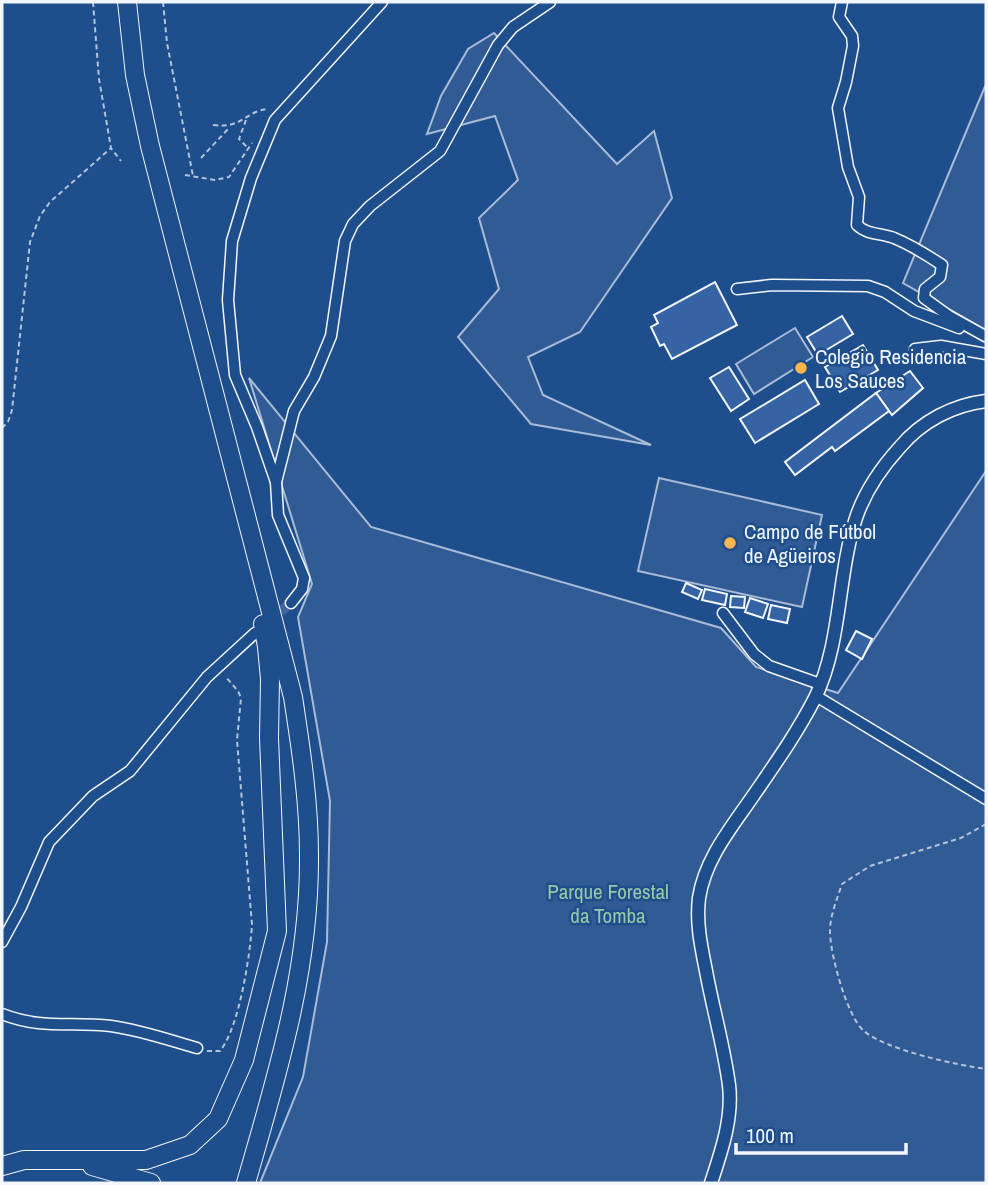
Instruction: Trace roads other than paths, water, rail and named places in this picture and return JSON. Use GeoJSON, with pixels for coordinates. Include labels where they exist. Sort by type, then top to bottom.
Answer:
{"type":"FeatureCollection","features":[{"type":"Feature","properties":{"kind":"highway"},"geometry":{"type":"LineString","coordinates":[[127,2],[135,75],[150,146],[293,696],[305,773],[309,855],[306,920],[299,975],[289,1028],[246,1183]]}},
{"type":"Feature","properties":{"kind":"highway"},"geometry":{"type":"LineString","coordinates":[[2,1166],[24,1160],[146,1160],[190,1145],[218,1119],[244,1060],[276,931],[267,647],[225,472],[220,419]]}},
{"type":"Feature","properties":{"kind":"highway"},"geometry":{"type":"LineString","coordinates":[[235,1183],[272,1092]]}},
{"type":"Feature","properties":{"kind":"highway"},"geometry":{"type":"LineString","coordinates":[[75,1161],[111,1183]]}},
{"type":"Feature","properties":{"kind":"highway"},"geometry":{"type":"LineString","coordinates":[[75,1161],[151,1183]]}},
{"type":"Feature","properties":{"kind":"street"},"geometry":{"type":"LineString","coordinates":[[291,603],[302,589],[304,578],[278,515],[276,482],[235,375],[228,300],[232,241],[251,178],[275,120],[382,2]]}},
{"type":"Feature","properties":{"kind":"street"},"geometry":{"type":"LineString","coordinates":[[276,482],[294,411],[314,377],[331,336],[345,241],[353,224],[370,206],[440,151],[498,45],[513,27],[550,2]]}},
{"type":"Feature","properties":{"kind":"street"},"geometry":{"type":"LineString","coordinates":[[842,2],[839,17],[852,36],[853,46],[838,108],[848,167],[859,197],[858,225],[863,231],[893,237],[924,252],[942,265],[940,277],[925,289],[924,298],[949,316],[986,336]]}},
{"type":"Feature","properties":{"kind":"street"},"geometry":{"type":"LineString","coordinates":[[737,289],[772,285],[868,286],[886,292],[934,320],[986,336]]}},
{"type":"Feature","properties":{"kind":"street"},"geometry":{"type":"LineString","coordinates":[[915,349],[941,346],[986,354]]}},
{"type":"Feature","properties":{"kind":"street"},"geometry":{"type":"LineString","coordinates":[[711,1183],[729,1118],[729,1087],[698,929],[704,874],[719,845],[789,744],[818,690],[830,653],[856,518],[868,490],[907,438],[932,419],[959,406],[986,401]]}},
{"type":"Feature","properties":{"kind":"street"},"geometry":{"type":"LineString","coordinates":[[723,613],[754,654],[769,666],[818,690],[986,799]]}},
{"type":"Feature","properties":{"kind":"street"},"geometry":{"type":"LineString","coordinates":[[2,942],[22,907],[49,842],[93,796],[130,771],[216,669],[255,633]]}},
{"type":"Feature","properties":{"kind":"street"},"geometry":{"type":"LineString","coordinates":[[2,1014],[38,1024],[111,1026],[197,1048]]}},
{"type":"Feature","properties":{"kind":"tunnel"},"geometry":{"type":"LineString","coordinates":[[269,621],[291,603]]}},
{"type":"Feature","properties":{"kind":"place","name":"Colegio Residencia Los Sauces"},"geometry":{"type":"Point","coordinates":[801,368]}},
{"type":"Feature","properties":{"kind":"place","name":"Campo de Fútbol de Agüeiros"},"geometry":{"type":"Point","coordinates":[730,543]}},
{"type":"Feature","properties":{"kind":"park label","name":"Parque Forestal da Tomba"},"geometry":{"type":"Point","coordinates":[608,903]}}]}
